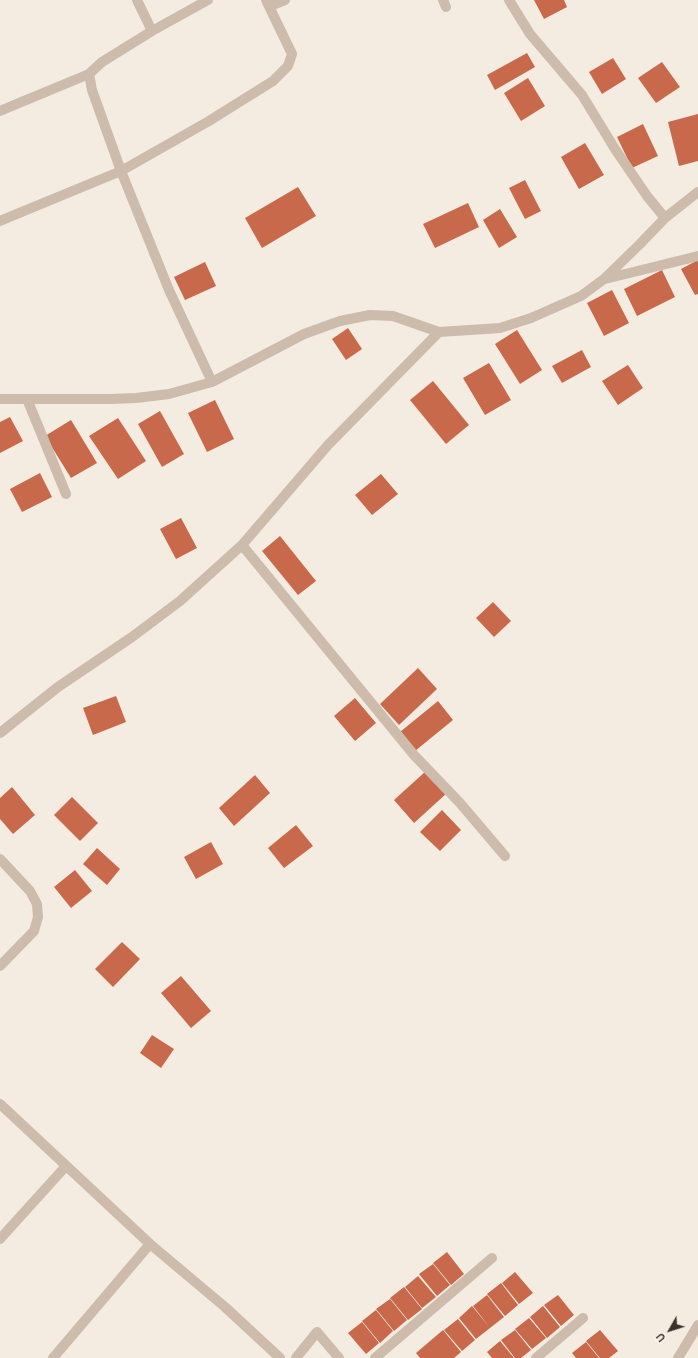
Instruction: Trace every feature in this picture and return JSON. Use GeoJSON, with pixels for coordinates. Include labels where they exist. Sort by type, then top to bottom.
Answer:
{"type":"FeatureCollection","features":[{"type":"Feature","properties":{"kind":"street"},"geometry":{"type":"LineString","coordinates":[[137,0],[152,31]]}},
{"type":"Feature","properties":{"kind":"street"},"geometry":{"type":"LineString","coordinates":[[0,111],[89,74],[102,62],[152,31],[208,0]]}},
{"type":"Feature","properties":{"kind":"street"},"geometry":{"type":"LineString","coordinates":[[0,221],[121,170],[209,121],[273,81],[288,66],[292,54],[268,3],[285,0]]}},
{"type":"Feature","properties":{"kind":"street"},"geometry":{"type":"LineString","coordinates":[[509,0],[530,34],[582,95],[619,155],[647,196],[665,218]]}},
{"type":"Feature","properties":{"kind":"street"},"geometry":{"type":"LineString","coordinates":[[89,74],[92,90],[121,170],[169,290],[212,382]]}},
{"type":"Feature","properties":{"kind":"street"},"geometry":{"type":"LineString","coordinates":[[0,398],[111,399],[169,394],[212,382],[304,334],[340,321],[370,315],[393,316],[439,332],[500,328],[531,318],[581,296],[604,279],[665,218],[698,192]]}},
{"type":"Feature","properties":{"kind":"street"},"geometry":{"type":"LineString","coordinates":[[604,279],[698,256]]}},
{"type":"Feature","properties":{"kind":"street"},"geometry":{"type":"LineString","coordinates":[[0,733],[58,687],[132,637],[180,601],[242,546],[328,445],[439,332]]}},
{"type":"Feature","properties":{"kind":"street"},"geometry":{"type":"LineString","coordinates":[[27,399],[66,494]]}},
{"type":"Feature","properties":{"kind":"street"},"geometry":{"type":"LineString","coordinates":[[242,546],[414,755],[460,803],[505,856]]}},
{"type":"Feature","properties":{"kind":"street"},"geometry":{"type":"LineString","coordinates":[[0,859],[30,891],[37,904],[38,917],[34,931],[0,966]]}},
{"type":"Feature","properties":{"kind":"street"},"geometry":{"type":"LineString","coordinates":[[0,1104],[150,1244],[225,1307],[280,1358]]}},
{"type":"Feature","properties":{"kind":"street"},"geometry":{"type":"LineString","coordinates":[[0,1239],[66,1166]]}},
{"type":"Feature","properties":{"kind":"street"},"geometry":{"type":"LineString","coordinates":[[54,1358],[150,1244]]}},
{"type":"Feature","properties":{"kind":"street"},"geometry":{"type":"LineString","coordinates":[[375,1358],[492,1258]]}},
{"type":"Feature","properties":{"kind":"street"},"geometry":{"type":"LineString","coordinates":[[536,1358],[583,1318]]}},
{"type":"Feature","properties":{"kind":"street"},"geometry":{"type":"LineString","coordinates":[[678,1358],[698,1325]]}},
{"type":"Feature","properties":{"kind":"street"},"geometry":{"type":"LineString","coordinates":[[296,1358],[317,1332],[339,1358]]}},
{"type":"Feature","properties":{"kind":"building"},"geometry":{"type":"Polygon","coordinates":[[[534,0],[564,0],[567,7],[544,19],[534,0]]]}},
{"type":"Feature","properties":{"kind":"building"},"geometry":{"type":"Polygon","coordinates":[[[527,53],[535,67],[495,90],[487,75],[527,53]]]}},
{"type":"Feature","properties":{"kind":"building"},"geometry":{"type":"Polygon","coordinates":[[[613,58],[626,79],[602,94],[589,72],[613,58]]]}},
{"type":"Feature","properties":{"kind":"building"},"geometry":{"type":"Polygon","coordinates":[[[662,62],[680,87],[656,103],[638,78],[662,62]]]}},
{"type":"Feature","properties":{"kind":"building"},"geometry":{"type":"Polygon","coordinates":[[[528,78],[545,106],[521,121],[504,93],[528,78]]]}},
{"type":"Feature","properties":{"kind":"building"},"geometry":{"type":"Polygon","coordinates":[[[698,114],[698,161],[679,166],[668,122],[698,114]]]}},
{"type":"Feature","properties":{"kind":"building"},"geometry":{"type":"Polygon","coordinates":[[[643,124],[658,156],[632,168],[617,137],[643,124]]]}},
{"type":"Feature","properties":{"kind":"building"},"geometry":{"type":"Polygon","coordinates":[[[585,143],[604,175],[579,189],[561,157],[585,143]]]}},
{"type":"Feature","properties":{"kind":"building"},"geometry":{"type":"Polygon","coordinates":[[[525,180],[541,211],[525,219],[509,188],[525,180]]]}},
{"type":"Feature","properties":{"kind":"building"},"geometry":{"type":"Polygon","coordinates":[[[298,187],[316,216],[262,248],[245,218],[298,187]]]}},
{"type":"Feature","properties":{"kind":"building"},"geometry":{"type":"Polygon","coordinates":[[[468,203],[479,227],[435,248],[423,224],[468,203]]]}},
{"type":"Feature","properties":{"kind":"building"},"geometry":{"type":"Polygon","coordinates":[[[500,209],[517,237],[499,248],[483,220],[500,209]]]}},
{"type":"Feature","properties":{"kind":"building"},"geometry":{"type":"Polygon","coordinates":[[[698,260],[698,294],[695,295],[681,269],[698,260]]]}},
{"type":"Feature","properties":{"kind":"building"},"geometry":{"type":"Polygon","coordinates":[[[205,262],[216,286],[185,300],[174,277],[205,262]]]}},
{"type":"Feature","properties":{"kind":"building"},"geometry":{"type":"Polygon","coordinates":[[[662,270],[675,297],[637,316],[624,289],[662,270]]]}},
{"type":"Feature","properties":{"kind":"building"},"geometry":{"type":"Polygon","coordinates":[[[612,290],[629,323],[604,336],[587,303],[612,290]]]}},
{"type":"Feature","properties":{"kind":"building"},"geometry":{"type":"Polygon","coordinates":[[[348,328],[362,349],[346,360],[332,339],[348,328]]]}},
{"type":"Feature","properties":{"kind":"building"},"geometry":{"type":"Polygon","coordinates":[[[517,330],[542,370],[520,384],[495,344],[517,330]]]}},
{"type":"Feature","properties":{"kind":"building"},"geometry":{"type":"Polygon","coordinates":[[[582,350],[591,367],[562,383],[552,366],[582,350]]]}},
{"type":"Feature","properties":{"kind":"building"},"geometry":{"type":"Polygon","coordinates":[[[489,363],[511,400],[485,415],[463,378],[489,363]]]}},
{"type":"Feature","properties":{"kind":"building"},"geometry":{"type":"Polygon","coordinates":[[[628,365],[643,388],[618,405],[602,381],[628,365]]]}},
{"type":"Feature","properties":{"kind":"building"},"geometry":{"type":"Polygon","coordinates":[[[433,381],[469,425],[446,444],[410,400],[433,381]]]}},
{"type":"Feature","properties":{"kind":"building"},"geometry":{"type":"Polygon","coordinates":[[[215,400],[234,439],[207,452],[188,413],[215,400]]]}},
{"type":"Feature","properties":{"kind":"building"},"geometry":{"type":"Polygon","coordinates":[[[160,411],[184,454],[162,467],[138,424],[160,411]]]}},
{"type":"Feature","properties":{"kind":"building"},"geometry":{"type":"Polygon","coordinates":[[[10,417],[23,441],[0,453],[0,422],[10,417]]]}},
{"type":"Feature","properties":{"kind":"building"},"geometry":{"type":"Polygon","coordinates":[[[118,418],[146,461],[118,479],[89,436],[118,418]]]}},
{"type":"Feature","properties":{"kind":"building"},"geometry":{"type":"Polygon","coordinates":[[[71,420],[97,463],[71,478],[45,436],[71,420]]]}},
{"type":"Feature","properties":{"kind":"building"},"geometry":{"type":"Polygon","coordinates":[[[40,473],[52,497],[22,512],[10,489],[40,473]]]}},
{"type":"Feature","properties":{"kind":"building"},"geometry":{"type":"Polygon","coordinates":[[[381,474],[398,494],[372,515],[355,495],[381,474]]]}},
{"type":"Feature","properties":{"kind":"building"},"geometry":{"type":"Polygon","coordinates":[[[181,518],[197,548],[176,559],[160,529],[181,518]]]}},
{"type":"Feature","properties":{"kind":"building"},"geometry":{"type":"Polygon","coordinates":[[[280,536],[316,581],[298,595],[262,551],[280,536]]]}},
{"type":"Feature","properties":{"kind":"building"},"geometry":{"type":"Polygon","coordinates":[[[493,602],[511,621],[494,637],[476,618],[493,602]]]}},
{"type":"Feature","properties":{"kind":"building"},"geometry":{"type":"Polygon","coordinates":[[[418,668],[437,689],[399,725],[380,704],[418,668]]]}},
{"type":"Feature","properties":{"kind":"building"},"geometry":{"type":"Polygon","coordinates":[[[116,696],[126,722],[93,735],[83,708],[116,696]]]}},
{"type":"Feature","properties":{"kind":"building"},"geometry":{"type":"Polygon","coordinates":[[[355,698],[376,723],[355,741],[334,716],[355,698]]]}},
{"type":"Feature","properties":{"kind":"building"},"geometry":{"type":"Polygon","coordinates":[[[438,701],[453,720],[415,751],[400,732],[438,701]]]}},
{"type":"Feature","properties":{"kind":"building"},"geometry":{"type":"Polygon","coordinates":[[[426,771],[447,793],[414,823],[394,800],[426,771]]]}},
{"type":"Feature","properties":{"kind":"building"},"geometry":{"type":"Polygon","coordinates":[[[255,775],[270,793],[234,826],[219,808],[255,775]]]}},
{"type":"Feature","properties":{"kind":"building"},"geometry":{"type":"Polygon","coordinates":[[[12,787],[35,815],[13,834],[0,819],[0,798],[12,787]]]}},
{"type":"Feature","properties":{"kind":"building"},"geometry":{"type":"Polygon","coordinates":[[[72,797],[98,823],[80,841],[54,815],[72,797]]]}},
{"type":"Feature","properties":{"kind":"building"},"geometry":{"type":"Polygon","coordinates":[[[442,810],[461,830],[440,851],[420,832],[442,810]]]}},
{"type":"Feature","properties":{"kind":"building"},"geometry":{"type":"Polygon","coordinates":[[[296,825],[313,846],[284,868],[268,848],[296,825]]]}},
{"type":"Feature","properties":{"kind":"building"},"geometry":{"type":"Polygon","coordinates":[[[211,842],[223,864],[196,879],[184,857],[211,842]]]}},
{"type":"Feature","properties":{"kind":"building"},"geometry":{"type":"Polygon","coordinates":[[[97,848],[120,869],[107,885],[83,864],[97,848]]]}},
{"type":"Feature","properties":{"kind":"building"},"geometry":{"type":"Polygon","coordinates":[[[75,870],[92,891],[71,908],[54,887],[75,870]]]}},
{"type":"Feature","properties":{"kind":"building"},"geometry":{"type":"Polygon","coordinates":[[[122,942],[140,959],[113,987],[95,969],[122,942]]]}},
{"type":"Feature","properties":{"kind":"building"},"geometry":{"type":"Polygon","coordinates":[[[181,976],[211,1011],[191,1028],[161,993],[181,976]]]}},
{"type":"Feature","properties":{"kind":"building"},"geometry":{"type":"Polygon","coordinates":[[[152,1035],[174,1049],[161,1068],[140,1053],[152,1035]]]}},
{"type":"Feature","properties":{"kind":"building"},"geometry":{"type":"Polygon","coordinates":[[[447,1252],[464,1274],[451,1285],[433,1263],[447,1252]]]}},
{"type":"Feature","properties":{"kind":"building"},"geometry":{"type":"Polygon","coordinates":[[[433,1264],[450,1285],[437,1296],[419,1274],[433,1264]]]}},
{"type":"Feature","properties":{"kind":"building"},"geometry":{"type":"Polygon","coordinates":[[[515,1272],[533,1293],[519,1304],[502,1283],[515,1272]]]}},
{"type":"Feature","properties":{"kind":"building"},"geometry":{"type":"Polygon","coordinates":[[[418,1276],[436,1297],[422,1308],[405,1287],[418,1276]]]}},
{"type":"Feature","properties":{"kind":"building"},"geometry":{"type":"Polygon","coordinates":[[[501,1283],[518,1305],[505,1316],[487,1294],[501,1283]]]}},
{"type":"Feature","properties":{"kind":"building"},"geometry":{"type":"Polygon","coordinates":[[[404,1287],[422,1309],[408,1320],[390,1298],[404,1287]]]}},
{"type":"Feature","properties":{"kind":"building"},"geometry":{"type":"Polygon","coordinates":[[[487,1295],[504,1317],[490,1328],[473,1306],[487,1295]]]}},
{"type":"Feature","properties":{"kind":"building"},"geometry":{"type":"Polygon","coordinates":[[[558,1295],[574,1315],[561,1326],[544,1305],[558,1295]]]}},
{"type":"Feature","properties":{"kind":"building"},"geometry":{"type":"Polygon","coordinates":[[[390,1299],[407,1320],[394,1331],[376,1309],[390,1299]]]}},
{"type":"Feature","properties":{"kind":"building"},"geometry":{"type":"Polygon","coordinates":[[[472,1306],[490,1328],[476,1339],[459,1318],[472,1306]]]}},
{"type":"Feature","properties":{"kind":"building"},"geometry":{"type":"Polygon","coordinates":[[[543,1306],[560,1327],[547,1338],[530,1317],[543,1306]]]}},
{"type":"Feature","properties":{"kind":"building"},"geometry":{"type":"Polygon","coordinates":[[[376,1310],[393,1331],[380,1343],[362,1321],[376,1310]]]}},
{"type":"Feature","properties":{"kind":"building"},"geometry":{"type":"Polygon","coordinates":[[[529,1318],[546,1338],[532,1349],[515,1329],[529,1318]]]}},
{"type":"Feature","properties":{"kind":"building"},"geometry":{"type":"Polygon","coordinates":[[[458,1319],[475,1340],[462,1351],[444,1330],[458,1319]]]}},
{"type":"Feature","properties":{"kind":"building"},"geometry":{"type":"Polygon","coordinates":[[[362,1322],[379,1343],[366,1354],[348,1333],[362,1322]]]}},
{"type":"Feature","properties":{"kind":"building"},"geometry":{"type":"Polygon","coordinates":[[[443,1330],[461,1352],[454,1358],[420,1358],[416,1353],[443,1330]]]}},
{"type":"Feature","properties":{"kind":"building"},"geometry":{"type":"Polygon","coordinates":[[[515,1330],[531,1350],[521,1358],[515,1358],[501,1340],[515,1330]]]}},
{"type":"Feature","properties":{"kind":"building"},"geometry":{"type":"Polygon","coordinates":[[[600,1330],[618,1351],[609,1358],[600,1358],[586,1341],[600,1330]]]}},
{"type":"Feature","properties":{"kind":"building"},"geometry":{"type":"Polygon","coordinates":[[[500,1341],[514,1358],[492,1358],[487,1352],[500,1341]]]}},
{"type":"Feature","properties":{"kind":"building"},"geometry":{"type":"Polygon","coordinates":[[[586,1342],[599,1358],[576,1358],[572,1353],[586,1342]]]}}]}
